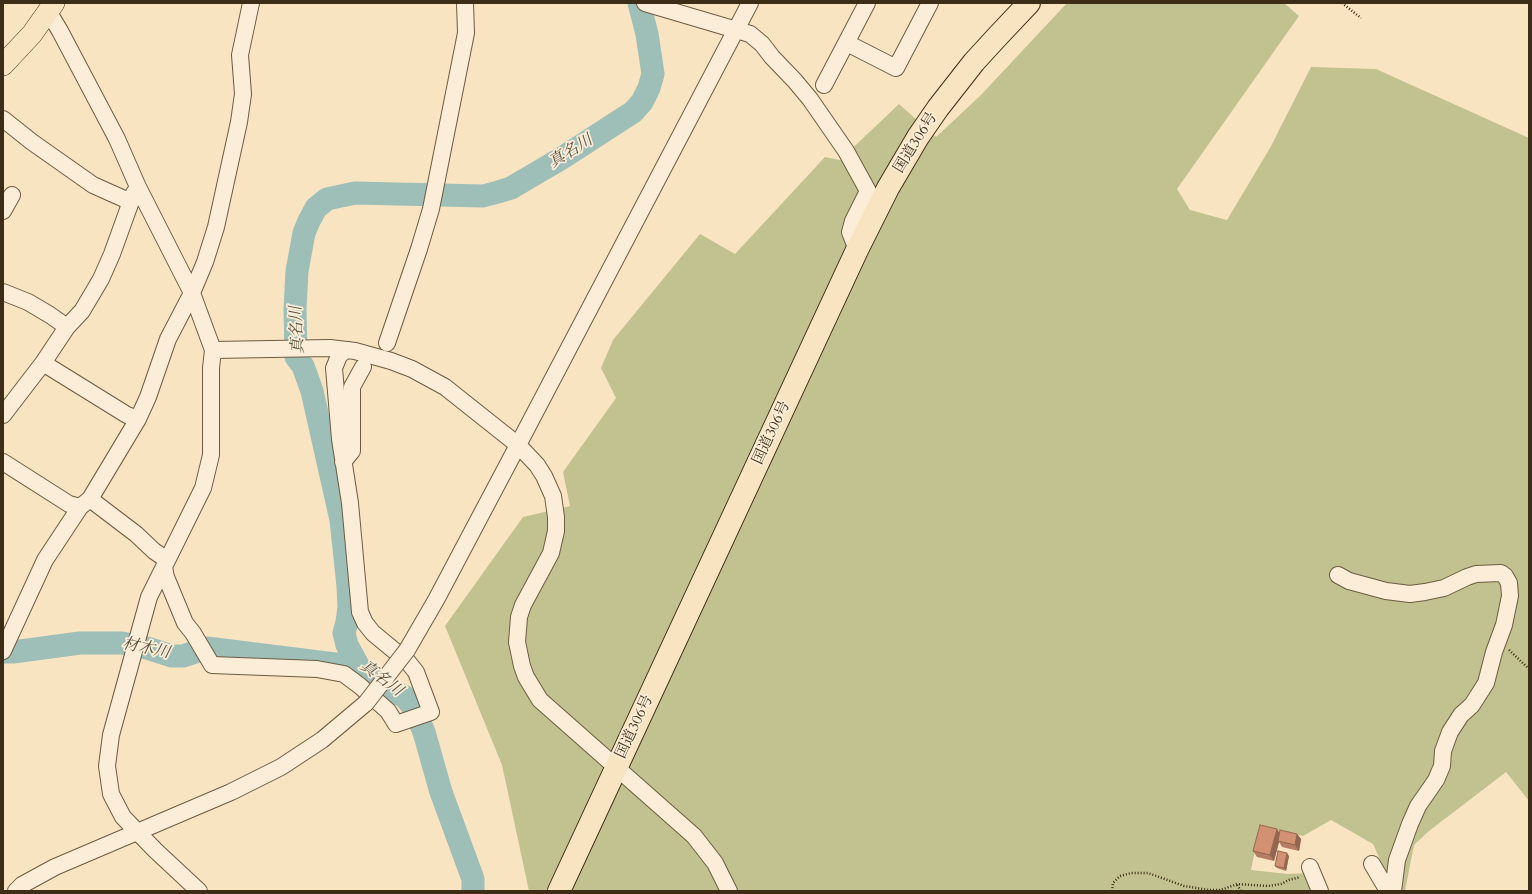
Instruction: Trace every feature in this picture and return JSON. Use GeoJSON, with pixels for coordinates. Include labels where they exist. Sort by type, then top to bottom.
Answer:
{"type":"FeatureCollection","features":[{"type":"Feature","properties":{"kind":"highway","name":"国道306号"},"geometry":{"type":"LineString","coordinates":[[559,891],[857,250],[888,188],[907,154],[938,108],[991,42],[1030,3]]}},
{"type":"Feature","properties":{"kind":"main road"},"geometry":{"type":"LineString","coordinates":[[3,65],[32,34],[51,7]]}},
{"type":"Feature","properties":{"kind":"street"},"geometry":{"type":"LineString","coordinates":[[6,646],[45,560],[85,504],[138,419],[148,397],[168,339],[192,293],[205,262],[216,227],[243,94],[240,55],[250,3]]}},
{"type":"Feature","properties":{"kind":"street"},"geometry":{"type":"LineString","coordinates":[[387,343],[419,249],[430,209],[466,33],[465,3]]}},
{"type":"Feature","properties":{"kind":"street"},"geometry":{"type":"LineString","coordinates":[[16,891],[55,867],[231,792],[281,768],[322,740],[366,703],[407,650],[436,600],[750,3]]}},
{"type":"Feature","properties":{"kind":"street"},"geometry":{"type":"LineString","coordinates":[[824,85],[867,3]]}},
{"type":"Feature","properties":{"kind":"street"},"geometry":{"type":"LineString","coordinates":[[847,42],[896,68],[930,3]]}},
{"type":"Feature","properties":{"kind":"street"},"geometry":{"type":"LineString","coordinates":[[655,5],[750,34],[762,44],[810,99],[850,158],[868,191],[853,221],[850,232],[857,250]]}},
{"type":"Feature","properties":{"kind":"street"},"geometry":{"type":"LineString","coordinates":[[51,7],[117,139],[135,196],[192,293],[213,350],[211,368],[211,455],[203,488],[149,598],[111,735],[107,766],[112,794],[123,817],[199,891]]}},
{"type":"Feature","properties":{"kind":"street"},"geometry":{"type":"LineString","coordinates":[[3,119],[32,142],[93,185],[135,196]]}},
{"type":"Feature","properties":{"kind":"street"},"geometry":{"type":"LineString","coordinates":[[3,212],[12,195]]}},
{"type":"Feature","properties":{"kind":"street"},"geometry":{"type":"LineString","coordinates":[[3,415],[43,363],[67,327],[82,311],[101,279],[135,196]]}},
{"type":"Feature","properties":{"kind":"street"},"geometry":{"type":"LineString","coordinates":[[3,292],[28,302],[67,327]]}},
{"type":"Feature","properties":{"kind":"street"},"geometry":{"type":"LineString","coordinates":[[213,350],[330,348],[349,350],[391,360],[429,377],[460,398],[518,445],[537,465],[549,486],[555,507],[556,531],[552,553],[523,605],[520,617],[517,642],[522,666],[532,688],[540,700],[615,768],[694,836],[715,863],[729,891]]}},
{"type":"Feature","properties":{"kind":"street"},"geometry":{"type":"LineString","coordinates":[[3,462],[69,504],[85,504],[136,534],[154,551],[166,564],[166,577],[185,623],[193,633],[212,665],[317,669],[344,674],[388,711],[396,724],[426,715],[431,712],[416,672],[408,662],[373,633],[365,623],[360,612],[350,503],[340,439],[334,368],[339,356],[349,350]]}},
{"type":"Feature","properties":{"kind":"street"},"geometry":{"type":"LineString","coordinates":[[43,363],[127,414],[138,419]]}},
{"type":"Feature","properties":{"kind":"street"},"geometry":{"type":"LineString","coordinates":[[343,462],[352,451],[352,387],[363,367]]}},
{"type":"Feature","properties":{"kind":"street"},"geometry":{"type":"LineString","coordinates":[[1338,575],[1349,581],[1386,592],[1410,594],[1444,588],[1476,574],[1501,573],[1509,582],[1510,596],[1500,641],[1494,652],[1486,683],[1472,705],[1461,715],[1450,732],[1443,751],[1442,766],[1436,780],[1418,806],[1397,860],[1393,891]]}},
{"type":"Feature","properties":{"kind":"street"},"geometry":{"type":"LineString","coordinates":[[1372,864],[1388,891]]}},
{"type":"Feature","properties":{"kind":"street"},"geometry":{"type":"LineString","coordinates":[[1307,871],[1320,891]]}},
{"type":"Feature","properties":{"kind":"path"},"geometry":{"type":"LineString","coordinates":[[1342,3],[1361,18]]}},
{"type":"Feature","properties":{"kind":"path"},"geometry":{"type":"LineString","coordinates":[[1500,641],[1529,669]]}},
{"type":"Feature","properties":{"kind":"path"},"geometry":{"type":"LineString","coordinates":[[1112,891],[1113,883],[1120,876],[1131,873],[1148,873],[1184,886],[1209,890],[1221,890],[1237,884],[1268,886],[1281,884],[1307,871]]}},
{"type":"Feature","properties":{"kind":"path"},"geometry":{"type":"LineString","coordinates":[[1237,884],[1241,891]]}},
{"type":"Feature","properties":{"kind":"green space"},"geometry":{"type":"Polygon","coordinates":[[[1067,3],[1284,3],[1299,16],[1177,189],[1190,210],[1227,220],[1270,148],[1311,67],[1376,69],[1529,138],[1529,801],[1506,772],[1429,831],[1414,845],[1405,891],[1394,891],[1373,844],[1331,820],[1303,836],[1260,827],[1251,870],[1288,874],[1308,873],[1314,891],[529,891],[502,765],[445,626],[523,517],[570,506],[563,472],[616,398],[601,368],[613,340],[700,234],[735,254],[825,157],[840,160],[899,104],[936,137],[980,96],[1067,3]]]}},
{"type":"Feature","properties":{"kind":"building"},"geometry":{"type":"Polygon","coordinates":[[[1260,825],[1277,829],[1270,855],[1253,851],[1260,825]]]}},
{"type":"Feature","properties":{"kind":"building"},"geometry":{"type":"Polygon","coordinates":[[[1280,830],[1297,834],[1295,845],[1278,841],[1280,830]]]}},
{"type":"Feature","properties":{"kind":"building"},"geometry":{"type":"Polygon","coordinates":[[[1278,851],[1287,853],[1284,868],[1275,866],[1278,851]]]}},
{"type":"Feature","properties":{"kind":"waterway","name":"真名川"},"geometry":{"type":"LineString","coordinates":[[473,891],[473,879],[441,792],[424,732],[414,708],[404,696],[396,693],[359,667],[347,645],[344,633],[349,608],[348,586],[341,520],[312,391],[303,366],[296,357],[295,309],[297,271],[304,233],[316,208],[327,199],[355,193],[483,196],[511,188],[562,158],[633,112],[642,102],[649,88],[653,74],[647,34],[639,3]]}},
{"type":"Feature","properties":{"kind":"waterway","name":"材木川"},"geometry":{"type":"LineString","coordinates":[[3,652],[80,643],[122,643],[147,648],[172,656],[183,656],[207,648],[359,667]]}}]}
